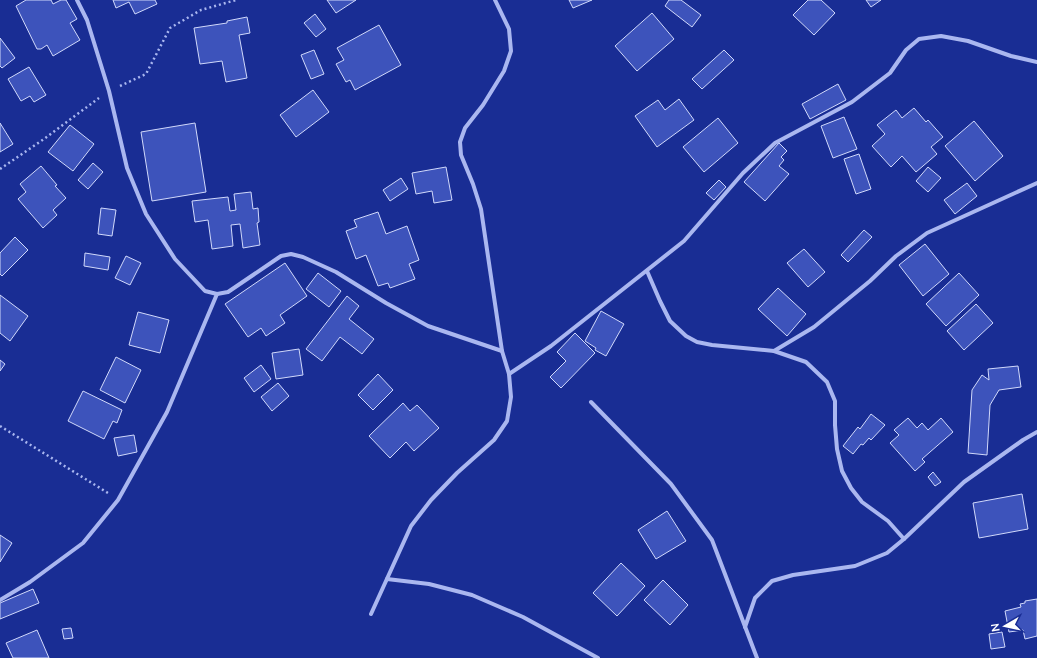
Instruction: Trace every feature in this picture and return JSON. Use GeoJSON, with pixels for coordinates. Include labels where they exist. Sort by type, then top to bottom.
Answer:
{"type":"FeatureCollection","features":[{"type":"Feature","properties":{"kind":"street"},"geometry":{"type":"LineString","coordinates":[[78,0],[87,20],[109,91],[127,168],[146,214],[175,259],[206,291],[217,294],[228,292],[280,256],[292,254],[303,257],[336,272],[428,326],[502,351]]}},
{"type":"Feature","properties":{"kind":"street"},"geometry":{"type":"LineString","coordinates":[[371,614],[411,526],[427,505],[457,473],[494,440],[507,421],[511,397],[509,374],[502,351],[481,209],[473,184],[461,156],[460,142],[465,128],[483,105],[504,71],[511,51],[509,29],[495,0]]}},
{"type":"Feature","properties":{"kind":"street"},"geometry":{"type":"LineString","coordinates":[[509,374],[551,346],[684,241],[743,173],[775,143],[852,102],[890,72],[906,50],[919,39],[942,36],[968,41],[1011,56],[1037,62]]}},
{"type":"Feature","properties":{"kind":"street"},"geometry":{"type":"LineString","coordinates":[[774,351],[814,327],[870,281],[896,256],[927,234],[1037,183]]}},
{"type":"Feature","properties":{"kind":"street"},"geometry":{"type":"LineString","coordinates":[[647,271],[670,321],[686,336],[697,342],[712,345],[774,351],[806,362],[827,382],[835,400],[837,449],[842,471],[851,488],[862,502],[888,521],[904,539]]}},
{"type":"Feature","properties":{"kind":"street"},"geometry":{"type":"LineString","coordinates":[[0,600],[30,582],[83,543],[118,500],[167,412],[217,294]]}},
{"type":"Feature","properties":{"kind":"street"},"geometry":{"type":"LineString","coordinates":[[591,402],[671,484],[712,540],[757,658]]}},
{"type":"Feature","properties":{"kind":"street"},"geometry":{"type":"LineString","coordinates":[[745,627],[755,598],[772,581],[793,575],[855,566],[887,553],[904,539],[964,482],[1023,440],[1037,432]]}},
{"type":"Feature","properties":{"kind":"street"},"geometry":{"type":"LineString","coordinates":[[387,579],[429,584],[472,594],[523,618],[598,658]]}},
{"type":"Feature","properties":{"kind":"path"},"geometry":{"type":"LineString","coordinates":[[0,169],[44,139],[109,91],[146,74],[170,28],[201,10],[236,0]]}},
{"type":"Feature","properties":{"kind":"path"},"geometry":{"type":"LineString","coordinates":[[0,426],[118,500]]}},
{"type":"Feature","properties":{"kind":"building"},"geometry":{"type":"Polygon","coordinates":[[[26,0],[51,0],[53,4],[61,0],[66,0],[77,19],[70,23],[80,40],[53,56],[47,45],[41,49],[37,49],[16,6],[26,0]]]}},
{"type":"Feature","properties":{"kind":"building"},"geometry":{"type":"Polygon","coordinates":[[[113,0],[155,0],[157,4],[135,14],[129,2],[116,8],[113,0]]]}},
{"type":"Feature","properties":{"kind":"building"},"geometry":{"type":"Polygon","coordinates":[[[327,0],[356,0],[336,13],[327,0]]]}},
{"type":"Feature","properties":{"kind":"building"},"geometry":{"type":"Polygon","coordinates":[[[569,0],[592,0],[573,8],[569,0]]]}},
{"type":"Feature","properties":{"kind":"building"},"geometry":{"type":"Polygon","coordinates":[[[669,0],[681,0],[701,15],[692,27],[665,6],[669,0]]]}},
{"type":"Feature","properties":{"kind":"building"},"geometry":{"type":"Polygon","coordinates":[[[808,0],[821,0],[835,13],[814,35],[793,15],[808,0]]]}},
{"type":"Feature","properties":{"kind":"building"},"geometry":{"type":"Polygon","coordinates":[[[866,0],[881,0],[871,7],[866,0]]]}},
{"type":"Feature","properties":{"kind":"building"},"geometry":{"type":"Polygon","coordinates":[[[652,13],[674,39],[637,71],[615,46],[652,13]]]}},
{"type":"Feature","properties":{"kind":"building"},"geometry":{"type":"Polygon","coordinates":[[[315,14],[326,29],[316,37],[304,23],[315,14]]]}},
{"type":"Feature","properties":{"kind":"building"},"geometry":{"type":"Polygon","coordinates":[[[247,17],[250,33],[239,35],[247,78],[226,82],[222,61],[200,64],[194,28],[227,23],[227,21],[247,17]]]}},
{"type":"Feature","properties":{"kind":"building"},"geometry":{"type":"Polygon","coordinates":[[[379,25],[401,65],[355,90],[350,80],[346,82],[336,64],[344,60],[337,48],[379,25]]]}},
{"type":"Feature","properties":{"kind":"building"},"geometry":{"type":"Polygon","coordinates":[[[0,38],[15,58],[2,68],[0,66],[0,38]]]}},
{"type":"Feature","properties":{"kind":"building"},"geometry":{"type":"Polygon","coordinates":[[[314,50],[324,74],[311,79],[301,55],[314,50]]]}},
{"type":"Feature","properties":{"kind":"building"},"geometry":{"type":"Polygon","coordinates":[[[724,50],[734,60],[702,89],[692,79],[724,50]]]}},
{"type":"Feature","properties":{"kind":"building"},"geometry":{"type":"Polygon","coordinates":[[[29,67],[46,95],[34,102],[30,96],[21,101],[8,79],[29,67]]]}},
{"type":"Feature","properties":{"kind":"building"},"geometry":{"type":"Polygon","coordinates":[[[838,84],[846,100],[810,119],[802,104],[838,84]]]}},
{"type":"Feature","properties":{"kind":"building"},"geometry":{"type":"Polygon","coordinates":[[[313,90],[329,112],[296,137],[280,115],[313,90]]]}},
{"type":"Feature","properties":{"kind":"building"},"geometry":{"type":"Polygon","coordinates":[[[679,99],[694,120],[657,147],[635,116],[658,100],[665,110],[679,99]]]}},
{"type":"Feature","properties":{"kind":"building"},"geometry":{"type":"Polygon","coordinates":[[[914,108],[926,122],[928,120],[943,137],[931,147],[937,154],[916,172],[902,156],[891,167],[872,146],[885,134],[877,125],[896,110],[902,118],[914,108]]]}},
{"type":"Feature","properties":{"kind":"building"},"geometry":{"type":"Polygon","coordinates":[[[844,117],[857,149],[833,158],[821,126],[844,117]]]}},
{"type":"Feature","properties":{"kind":"building"},"geometry":{"type":"Polygon","coordinates":[[[718,118],[738,143],[704,172],[683,147],[718,118]]]}},
{"type":"Feature","properties":{"kind":"building"},"geometry":{"type":"Polygon","coordinates":[[[974,121],[1003,156],[975,181],[945,146],[974,121]]]}},
{"type":"Feature","properties":{"kind":"building"},"geometry":{"type":"Polygon","coordinates":[[[0,123],[13,144],[0,152],[0,123]]]}},
{"type":"Feature","properties":{"kind":"building"},"geometry":{"type":"Polygon","coordinates":[[[195,123],[206,192],[152,201],[141,132],[195,123]]]}},
{"type":"Feature","properties":{"kind":"building"},"geometry":{"type":"Polygon","coordinates":[[[70,125],[94,144],[73,171],[48,152],[70,125]]]}},
{"type":"Feature","properties":{"kind":"building"},"geometry":{"type":"Polygon","coordinates":[[[779,143],[787,151],[781,157],[784,160],[779,166],[789,174],[765,201],[744,182],[779,143]]]}},
{"type":"Feature","properties":{"kind":"building"},"geometry":{"type":"Polygon","coordinates":[[[859,154],[871,189],[856,194],[844,159],[859,154]]]}},
{"type":"Feature","properties":{"kind":"building"},"geometry":{"type":"Polygon","coordinates":[[[93,163],[103,172],[88,189],[78,180],[93,163]]]}},
{"type":"Feature","properties":{"kind":"building"},"geometry":{"type":"Polygon","coordinates":[[[41,166],[57,185],[55,186],[66,198],[53,210],[57,215],[43,228],[18,199],[26,192],[20,184],[41,166]]]}},
{"type":"Feature","properties":{"kind":"building"},"geometry":{"type":"Polygon","coordinates":[[[446,167],[452,200],[434,203],[432,191],[416,194],[412,173],[446,167]]]}},
{"type":"Feature","properties":{"kind":"building"},"geometry":{"type":"Polygon","coordinates":[[[928,167],[941,178],[928,192],[916,181],[928,167]]]}},
{"type":"Feature","properties":{"kind":"building"},"geometry":{"type":"Polygon","coordinates":[[[401,178],[408,189],[390,201],[383,190],[401,178]]]}},
{"type":"Feature","properties":{"kind":"building"},"geometry":{"type":"Polygon","coordinates":[[[719,180],[726,187],[714,200],[706,193],[719,180]]]}},
{"type":"Feature","properties":{"kind":"building"},"geometry":{"type":"Polygon","coordinates":[[[967,183],[977,196],[955,214],[944,200],[967,183]]]}},
{"type":"Feature","properties":{"kind":"building"},"geometry":{"type":"Polygon","coordinates":[[[251,192],[253,209],[258,208],[259,222],[257,223],[260,245],[243,248],[240,224],[231,225],[233,246],[212,249],[208,220],[195,222],[192,201],[228,197],[230,211],[236,210],[234,194],[251,192]]]}},
{"type":"Feature","properties":{"kind":"building"},"geometry":{"type":"Polygon","coordinates":[[[101,208],[116,210],[112,236],[98,234],[101,208]]]}},
{"type":"Feature","properties":{"kind":"building"},"geometry":{"type":"Polygon","coordinates":[[[378,212],[386,234],[407,226],[419,260],[409,264],[415,279],[390,288],[388,283],[378,286],[366,255],[356,259],[346,231],[357,227],[354,220],[378,212]]]}},
{"type":"Feature","properties":{"kind":"building"},"geometry":{"type":"Polygon","coordinates":[[[864,230],[872,237],[848,262],[841,255],[864,230]]]}},
{"type":"Feature","properties":{"kind":"building"},"geometry":{"type":"Polygon","coordinates":[[[15,237],[28,250],[2,276],[0,274],[0,253],[15,237]]]}},
{"type":"Feature","properties":{"kind":"building"},"geometry":{"type":"Polygon","coordinates":[[[925,244],[949,274],[923,296],[899,265],[925,244]]]}},
{"type":"Feature","properties":{"kind":"building"},"geometry":{"type":"Polygon","coordinates":[[[804,249],[825,272],[808,287],[787,263],[804,249]]]}},
{"type":"Feature","properties":{"kind":"building"},"geometry":{"type":"Polygon","coordinates":[[[85,253],[110,257],[108,270],[84,266],[85,253]]]}},
{"type":"Feature","properties":{"kind":"building"},"geometry":{"type":"Polygon","coordinates":[[[126,256],[141,263],[130,285],[115,278],[126,256]]]}},
{"type":"Feature","properties":{"kind":"building"},"geometry":{"type":"Polygon","coordinates":[[[285,263],[307,296],[280,315],[285,323],[266,336],[261,328],[248,337],[225,304],[285,263]]]}},
{"type":"Feature","properties":{"kind":"building"},"geometry":{"type":"Polygon","coordinates":[[[318,273],[341,291],[329,307],[306,289],[318,273]]]}},
{"type":"Feature","properties":{"kind":"building"},"geometry":{"type":"Polygon","coordinates":[[[959,273],[979,295],[946,326],[926,304],[959,273]]]}},
{"type":"Feature","properties":{"kind":"building"},"geometry":{"type":"Polygon","coordinates":[[[778,288],[806,314],[787,336],[758,309],[778,288]]]}},
{"type":"Feature","properties":{"kind":"building"},"geometry":{"type":"Polygon","coordinates":[[[0,295],[28,316],[10,341],[0,333],[0,295]]]}},
{"type":"Feature","properties":{"kind":"building"},"geometry":{"type":"Polygon","coordinates":[[[347,296],[359,306],[349,319],[374,339],[362,354],[340,337],[322,361],[306,349],[347,296]]]}},
{"type":"Feature","properties":{"kind":"building"},"geometry":{"type":"Polygon","coordinates":[[[976,304],[993,323],[964,350],[947,331],[976,304]]]}},
{"type":"Feature","properties":{"kind":"building"},"geometry":{"type":"Polygon","coordinates":[[[601,311],[624,324],[606,356],[595,350],[596,348],[585,341],[601,311]]]}},
{"type":"Feature","properties":{"kind":"building"},"geometry":{"type":"Polygon","coordinates":[[[138,312],[169,320],[160,353],[129,345],[138,312]]]}},
{"type":"Feature","properties":{"kind":"building"},"geometry":{"type":"Polygon","coordinates":[[[575,333],[595,353],[561,388],[550,377],[566,361],[557,352],[575,333]]]}},
{"type":"Feature","properties":{"kind":"building"},"geometry":{"type":"Polygon","coordinates":[[[299,349],[303,375],[276,379],[272,353],[299,349]]]}},
{"type":"Feature","properties":{"kind":"building"},"geometry":{"type":"Polygon","coordinates":[[[116,357],[141,370],[125,403],[100,390],[116,357]]]}},
{"type":"Feature","properties":{"kind":"building"},"geometry":{"type":"Polygon","coordinates":[[[0,360],[5,364],[0,371],[0,360]]]}},
{"type":"Feature","properties":{"kind":"building"},"geometry":{"type":"Polygon","coordinates":[[[261,365],[271,379],[254,392],[244,378],[261,365]]]}},
{"type":"Feature","properties":{"kind":"building"},"geometry":{"type":"Polygon","coordinates":[[[1018,366],[1021,387],[999,390],[990,405],[987,455],[968,453],[972,390],[982,375],[989,380],[988,369],[1018,366]]]}},
{"type":"Feature","properties":{"kind":"building"},"geometry":{"type":"Polygon","coordinates":[[[378,374],[393,390],[373,410],[358,395],[378,374]]]}},
{"type":"Feature","properties":{"kind":"building"},"geometry":{"type":"Polygon","coordinates":[[[278,383],[289,396],[272,411],[261,397],[278,383]]]}},
{"type":"Feature","properties":{"kind":"building"},"geometry":{"type":"Polygon","coordinates":[[[83,391],[122,410],[117,423],[113,421],[104,439],[68,421],[83,391]]]}},
{"type":"Feature","properties":{"kind":"building"},"geometry":{"type":"Polygon","coordinates":[[[403,403],[410,411],[417,405],[439,428],[414,451],[406,442],[390,458],[369,436],[403,403]]]}},
{"type":"Feature","properties":{"kind":"building"},"geometry":{"type":"Polygon","coordinates":[[[871,414],[885,425],[871,440],[869,438],[863,445],[861,444],[853,454],[843,446],[858,427],[860,429],[871,414]]]}},
{"type":"Feature","properties":{"kind":"building"},"geometry":{"type":"Polygon","coordinates":[[[908,418],[917,428],[922,423],[928,430],[941,418],[953,432],[922,459],[925,462],[915,471],[890,443],[899,435],[894,430],[908,418]]]}},
{"type":"Feature","properties":{"kind":"building"},"geometry":{"type":"Polygon","coordinates":[[[134,435],[137,452],[118,456],[114,438],[134,435]]]}},
{"type":"Feature","properties":{"kind":"building"},"geometry":{"type":"Polygon","coordinates":[[[933,472],[941,482],[935,486],[928,477],[933,472]]]}},
{"type":"Feature","properties":{"kind":"building"},"geometry":{"type":"Polygon","coordinates":[[[1022,494],[1028,529],[979,538],[973,503],[1022,494]]]}},
{"type":"Feature","properties":{"kind":"building"},"geometry":{"type":"Polygon","coordinates":[[[667,511],[686,541],[656,559],[638,530],[667,511]]]}},
{"type":"Feature","properties":{"kind":"building"},"geometry":{"type":"Polygon","coordinates":[[[0,535],[12,543],[0,562],[0,535]]]}},
{"type":"Feature","properties":{"kind":"building"},"geometry":{"type":"Polygon","coordinates":[[[621,563],[645,586],[617,616],[593,593],[621,563]]]}},
{"type":"Feature","properties":{"kind":"building"},"geometry":{"type":"Polygon","coordinates":[[[663,580],[688,605],[670,625],[644,600],[663,580]]]}},
{"type":"Feature","properties":{"kind":"building"},"geometry":{"type":"Polygon","coordinates":[[[33,589],[39,603],[0,619],[0,603],[33,589]]]}},
{"type":"Feature","properties":{"kind":"building"},"geometry":{"type":"Polygon","coordinates":[[[1037,599],[1037,636],[1025,639],[1023,630],[1009,632],[1005,611],[1021,607],[1020,604],[1025,603],[1025,601],[1037,599]]]}},
{"type":"Feature","properties":{"kind":"building"},"geometry":{"type":"Polygon","coordinates":[[[71,628],[73,638],[64,639],[62,629],[71,628]]]}},
{"type":"Feature","properties":{"kind":"building"},"geometry":{"type":"Polygon","coordinates":[[[37,630],[49,658],[13,658],[6,643],[37,630]]]}},
{"type":"Feature","properties":{"kind":"building"},"geometry":{"type":"Polygon","coordinates":[[[1002,632],[1005,647],[991,649],[989,634],[1002,632]]]}}]}
